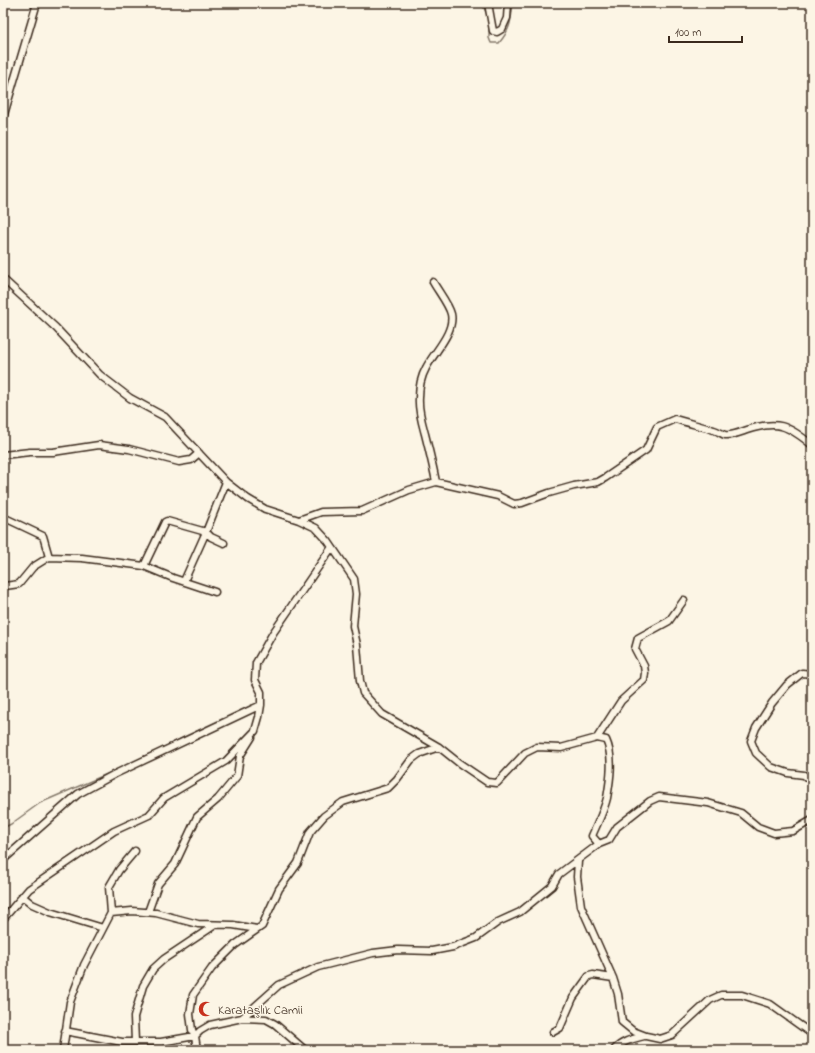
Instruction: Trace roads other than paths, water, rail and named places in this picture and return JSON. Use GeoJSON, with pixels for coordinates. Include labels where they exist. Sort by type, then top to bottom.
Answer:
{"type":"FeatureCollection","features":[{"type":"Feature","properties":{"kind":"street"},"geometry":{"type":"LineString","coordinates":[[3,118],[37,3]]}},
{"type":"Feature","properties":{"kind":"street"},"geometry":{"type":"LineString","coordinates":[[488,3],[494,31],[498,32],[502,29],[507,18],[508,3]]}},
{"type":"Feature","properties":{"kind":"street"},"geometry":{"type":"LineString","coordinates":[[3,279],[56,328],[100,375],[130,398],[165,417],[226,482],[248,499],[265,509],[299,520],[316,528],[332,547],[354,579],[356,594],[353,626],[360,662],[360,681],[364,693],[382,714],[439,747],[487,782],[497,783],[524,753],[537,747],[561,748],[597,738],[606,740],[610,747],[607,799],[592,836],[599,844]]}},
{"type":"Feature","properties":{"kind":"street"},"geometry":{"type":"LineString","coordinates":[[433,282],[450,312],[452,321],[451,328],[425,370],[422,378],[419,399],[422,422],[436,482]]}},
{"type":"Feature","properties":{"kind":"street"},"geometry":{"type":"LineString","coordinates":[[299,520],[321,512],[362,511],[409,490],[436,482],[498,496],[514,504],[522,503],[562,490],[598,482],[646,450],[657,427],[675,419],[715,430],[726,435],[762,425],[779,425],[797,433],[812,445]]}},
{"type":"Feature","properties":{"kind":"street"},"geometry":{"type":"LineString","coordinates":[[3,455],[30,452],[53,452],[99,446],[130,449],[179,462],[191,460],[199,453]]}},
{"type":"Feature","properties":{"kind":"street"},"geometry":{"type":"LineString","coordinates":[[184,581],[226,482]]}},
{"type":"Feature","properties":{"kind":"street"},"geometry":{"type":"LineString","coordinates":[[3,517],[43,536],[50,557]]}},
{"type":"Feature","properties":{"kind":"street"},"geometry":{"type":"LineString","coordinates":[[144,566],[165,522],[167,521],[206,532],[211,537],[224,543]]}},
{"type":"Feature","properties":{"kind":"street"},"geometry":{"type":"LineString","coordinates":[[148,912],[158,884],[175,864],[197,817],[218,798],[236,776],[240,756],[251,740],[259,717],[261,692],[254,680],[256,663],[273,633],[332,547]]}},
{"type":"Feature","properties":{"kind":"street"},"geometry":{"type":"LineString","coordinates":[[3,588],[5,586],[19,584],[32,567],[50,557],[82,558],[144,566],[173,578],[215,592]]}},
{"type":"Feature","properties":{"kind":"street"},"geometry":{"type":"LineString","coordinates":[[597,738],[621,701],[644,680],[644,666],[635,649],[638,638],[669,621],[684,600]]}},
{"type":"Feature","properties":{"kind":"street"},"geometry":{"type":"LineString","coordinates":[[812,674],[802,673],[787,685],[756,728],[751,742],[756,753],[771,767],[788,773],[804,775],[812,782]]}},
{"type":"Feature","properties":{"kind":"street"},"geometry":{"type":"LineString","coordinates":[[3,860],[78,794],[261,705]]}},
{"type":"Feature","properties":{"kind":"street"},"geometry":{"type":"LineString","coordinates":[[3,919],[29,889],[114,831],[149,815],[164,798],[226,761],[254,731]]}},
{"type":"Feature","properties":{"kind":"street"},"geometry":{"type":"LineString","coordinates":[[197,1050],[190,1014],[193,995],[212,968],[235,945],[262,926],[279,889],[298,863],[310,832],[324,816],[343,802],[388,788],[397,779],[411,760],[418,754],[439,747]]}},
{"type":"Feature","properties":{"kind":"street"},"geometry":{"type":"LineString","coordinates":[[242,1018],[278,985],[318,967],[373,953],[398,950],[432,951],[453,947],[476,938],[498,922],[520,912],[552,886],[559,874],[570,864],[578,861],[599,844],[609,840],[617,827],[650,801],[659,797],[708,803],[741,813],[758,827],[774,833],[793,831],[812,820]]}},
{"type":"Feature","properties":{"kind":"street"},"geometry":{"type":"LineString","coordinates":[[63,1050],[70,1002],[84,965],[111,913],[109,887],[119,870],[135,851]]}},
{"type":"Feature","properties":{"kind":"street"},"geometry":{"type":"LineString","coordinates":[[578,861],[577,877],[581,906],[613,978],[618,994],[622,1022],[633,1031],[660,1039],[672,1035],[710,1000],[721,995],[742,995],[770,1004],[812,1034]]}},
{"type":"Feature","properties":{"kind":"street"},"geometry":{"type":"LineString","coordinates":[[22,896],[32,904],[50,912],[104,928]]}},
{"type":"Feature","properties":{"kind":"street"},"geometry":{"type":"LineString","coordinates":[[111,913],[132,911],[148,912],[198,924],[233,925],[257,929]]}},
{"type":"Feature","properties":{"kind":"street"},"geometry":{"type":"LineString","coordinates":[[135,1042],[134,1017],[143,986],[153,969],[170,955],[215,925]]}},
{"type":"Feature","properties":{"kind":"street"},"geometry":{"type":"LineString","coordinates":[[553,1032],[560,1028],[573,998],[589,976],[593,975],[613,978]]}},
{"type":"Feature","properties":{"kind":"street"},"geometry":{"type":"LineString","coordinates":[[65,1031],[122,1042],[161,1042],[195,1036],[210,1025],[242,1018],[266,1019],[305,1050]]}},
{"type":"Feature","properties":{"kind":"street"},"geometry":{"type":"LineString","coordinates":[[614,1050],[621,1044],[631,1039],[646,1036]]}},
{"type":"Feature","properties":{"kind":"waterway"},"geometry":{"type":"LineString","coordinates":[[482,3],[487,15]]}},
{"type":"Feature","properties":{"kind":"waterway"},"geometry":{"type":"LineString","coordinates":[[489,27],[489,38],[491,43],[499,43],[508,29],[513,3]]}},
{"type":"Feature","properties":{"kind":"waterway"},"geometry":{"type":"LineString","coordinates":[[159,750],[252,705]]}},
{"type":"Feature","properties":{"kind":"waterway"},"geometry":{"type":"LineString","coordinates":[[3,828],[40,803],[130,764]]}},
{"type":"Feature","properties":{"kind":"place","name":"Karataşlık Camii"},"geometry":{"type":"Point","coordinates":[206,1009]}}]}
